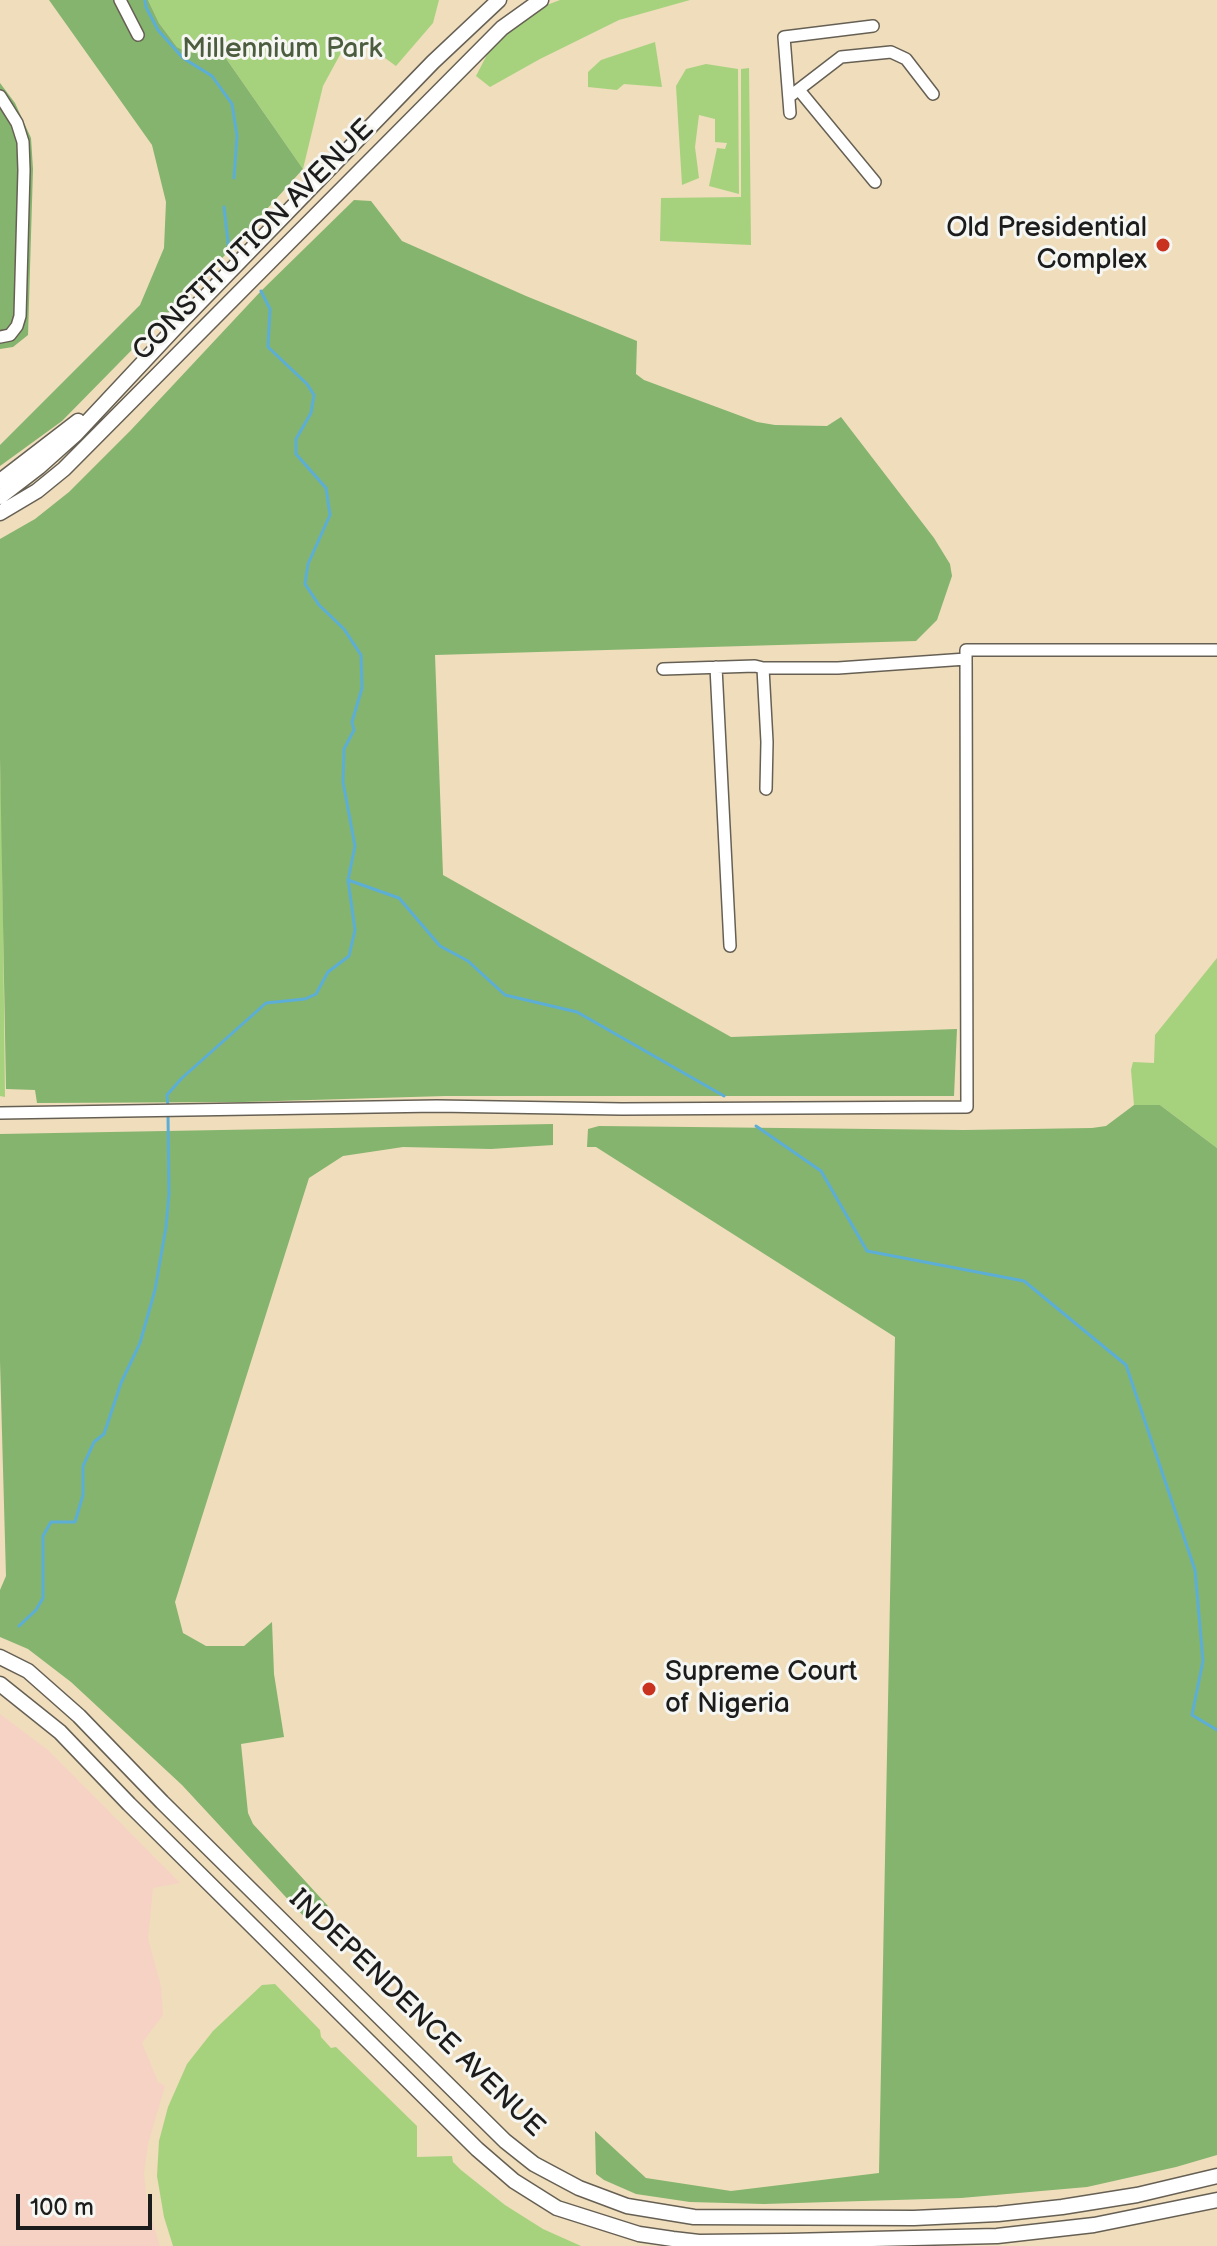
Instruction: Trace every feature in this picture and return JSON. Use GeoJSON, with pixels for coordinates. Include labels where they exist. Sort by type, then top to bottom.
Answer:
{"type":"FeatureCollection","features":[{"type":"Feature","properties":{"kind":"main road","name":"CONSTITUTION AVENUE"},"geometry":{"type":"LineString","coordinates":[[0,497],[58,452],[433,62],[499,0]]}},
{"type":"Feature","properties":{"kind":"main road","name":"CONSTITUTION AVENUE"},"geometry":{"type":"LineString","coordinates":[[0,513],[37,491],[64,469],[502,28],[541,0]]}},
{"type":"Feature","properties":{"kind":"main road"},"geometry":{"type":"LineString","coordinates":[[0,481],[102,406]]}},
{"type":"Feature","properties":{"kind":"main road"},"geometry":{"type":"LineString","coordinates":[[0,524],[37,491]]}},
{"type":"Feature","properties":{"kind":"main road","name":"INDEPENDENCE AVENUE"},"geometry":{"type":"LineString","coordinates":[[0,1657],[28,1671],[79,1716],[484,2121],[534,2164],[579,2188],[627,2206],[694,2217],[914,2218],[1062,2207],[1216,2180]]}},
{"type":"Feature","properties":{"kind":"main road","name":"INDEPENDENCE AVENUE"},"geometry":{"type":"LineString","coordinates":[[0,1684],[60,1732],[477,2149],[514,2181],[557,2208],[639,2234],[673,2239],[699,2242],[789,2241],[997,2236],[1094,2225],[1217,2200]]}},
{"type":"Feature","properties":{"kind":"street"},"geometry":{"type":"LineString","coordinates":[[120,0],[138,35]]}},
{"type":"Feature","properties":{"kind":"street"},"geometry":{"type":"LineString","coordinates":[[790,113],[794,94],[784,37],[873,26]]}},
{"type":"Feature","properties":{"kind":"street"},"geometry":{"type":"LineString","coordinates":[[794,94],[841,57],[891,52],[906,59],[933,94]]}},
{"type":"Feature","properties":{"kind":"street"},"geometry":{"type":"LineString","coordinates":[[794,94],[875,182]]}},
{"type":"Feature","properties":{"kind":"street"},"geometry":{"type":"LineString","coordinates":[[0,96],[17,123],[23,142],[24,170],[20,316],[10,335],[0,337]]}},
{"type":"Feature","properties":{"kind":"street"},"geometry":{"type":"LineString","coordinates":[[0,1113],[485,1106],[622,1109],[967,1107],[966,650],[1217,650]]}},
{"type":"Feature","properties":{"kind":"street"},"geometry":{"type":"LineString","coordinates":[[663,669],[838,668],[966,659]]}},
{"type":"Feature","properties":{"kind":"street"},"geometry":{"type":"LineString","coordinates":[[716,667],[730,946]]}},
{"type":"Feature","properties":{"kind":"street"},"geometry":{"type":"LineString","coordinates":[[763,668],[766,789]]}},
{"type":"Feature","properties":{"kind":"shaded area"},"geometry":{"type":"Polygon","coordinates":[[[0,1714],[49,1751],[180,1883],[153,1888],[148,1939],[161,1986],[163,2015],[142,2043],[158,2082],[165,2086],[148,2144],[144,2173],[147,2205],[160,2246],[0,2246],[0,1714]]]}},
{"type":"Feature","properties":{"kind":"green space"},"geometry":{"type":"Polygon","coordinates":[[[49,0],[148,0],[159,23],[177,47],[187,52],[225,57],[303,169],[229,251],[62,421],[0,466],[0,445],[140,305],[164,248],[166,202],[152,145],[49,0]]]}},
{"type":"Feature","properties":{"kind":"green space","name":"Millennium Park"},"geometry":{"type":"Polygon","coordinates":[[[148,0],[439,0],[433,23],[396,66],[367,45],[342,51],[323,86],[303,169],[225,57],[187,52],[177,47],[159,23],[148,0]]]}},
{"type":"Feature","properties":{"kind":"green space"},"geometry":{"type":"Polygon","coordinates":[[[560,0],[690,0],[619,20],[490,87],[476,76],[492,45],[544,6],[560,0]]]}},
{"type":"Feature","properties":{"kind":"green space"},"geometry":{"type":"Polygon","coordinates":[[[655,42],[662,87],[624,84],[617,90],[588,87],[588,72],[601,60],[655,42]]]}},
{"type":"Feature","properties":{"kind":"green space"},"geometry":{"type":"Polygon","coordinates":[[[706,64],[738,69],[739,194],[709,186],[717,148],[725,149],[727,143],[715,142],[715,119],[699,115],[695,147],[699,178],[682,185],[676,86],[686,69],[706,64]]]}},
{"type":"Feature","properties":{"kind":"green space"},"geometry":{"type":"Polygon","coordinates":[[[749,68],[751,245],[660,241],[661,198],[741,197],[741,69],[749,68]]]}},
{"type":"Feature","properties":{"kind":"green space"},"geometry":{"type":"Polygon","coordinates":[[[0,83],[15,103],[31,138],[33,169],[28,335],[13,347],[0,349],[0,83]]]}},
{"type":"Feature","properties":{"kind":"green space"},"geometry":{"type":"Polygon","coordinates":[[[354,200],[371,201],[402,241],[637,341],[636,374],[644,380],[757,422],[827,426],[841,417],[934,538],[950,564],[952,576],[937,620],[916,641],[435,655],[443,875],[731,1037],[957,1029],[954,1096],[445,1096],[243,1102],[37,1103],[35,1090],[6,1089],[0,539],[35,519],[69,492],[261,291],[354,200]]]}},
{"type":"Feature","properties":{"kind":"green space"},"geometry":{"type":"Polygon","coordinates":[[[0,758],[2,827],[5,1097],[0,1096],[0,758]]]}},
{"type":"Feature","properties":{"kind":"green space"},"geometry":{"type":"Polygon","coordinates":[[[1217,958],[1217,1148],[1160,1105],[1134,1105],[1131,1070],[1133,1062],[1154,1063],[1155,1035],[1217,958]]]}},
{"type":"Feature","properties":{"kind":"green space"},"geometry":{"type":"Polygon","coordinates":[[[1134,1105],[1160,1105],[1217,1148],[1217,2155],[1087,2187],[961,2198],[764,2204],[690,2202],[636,2194],[604,2180],[596,2174],[595,2131],[646,2178],[731,2191],[879,2173],[895,1337],[596,1147],[587,1147],[588,1129],[599,1126],[964,1130],[1092,1128],[1106,1126],[1134,1105]]]}},
{"type":"Feature","properties":{"kind":"green space"},"geometry":{"type":"Polygon","coordinates":[[[553,1124],[553,1145],[491,1149],[403,1147],[343,1156],[309,1178],[175,1602],[183,1633],[206,1646],[244,1646],[272,1622],[274,1674],[284,1737],[241,1744],[248,1813],[253,1824],[328,1906],[308,1921],[182,1785],[71,1682],[28,1649],[0,1637],[0,1590],[6,1576],[0,1361],[0,1134],[553,1124]]]}},
{"type":"Feature","properties":{"kind":"green space"},"geometry":{"type":"Polygon","coordinates":[[[275,1984],[320,2030],[321,2037],[331,2048],[336,2047],[417,2126],[417,2157],[452,2156],[453,2162],[461,2170],[505,2205],[543,2229],[581,2246],[173,2246],[157,2176],[159,2141],[168,2107],[187,2064],[213,2031],[262,1985],[275,1984]]]}},
{"type":"Feature","properties":{"kind":"waterway"},"geometry":{"type":"LineString","coordinates":[[145,0],[158,30],[183,58],[212,76],[232,104],[237,136],[234,178]]}},
{"type":"Feature","properties":{"kind":"waterway"},"geometry":{"type":"LineString","coordinates":[[224,207],[229,251]]}},
{"type":"Feature","properties":{"kind":"waterway"},"geometry":{"type":"LineString","coordinates":[[168,1107],[167,1095],[182,1078],[266,1003],[305,999],[316,994],[328,972],[349,956],[355,930],[348,880],[355,846],[343,782],[344,749],[354,730],[352,722],[362,688],[361,655],[344,629],[319,605],[305,584],[308,564],[330,515],[326,488],[296,454],[296,439],[311,413],[314,395],[307,384],[268,347],[270,309],[261,291]]}},
{"type":"Feature","properties":{"kind":"waterway"},"geometry":{"type":"LineString","coordinates":[[348,880],[399,898],[440,946],[468,961],[505,995],[577,1012],[724,1096]]}},
{"type":"Feature","properties":{"kind":"waterway"},"geometry":{"type":"LineString","coordinates":[[19,1626],[36,1610],[43,1598],[43,1536],[51,1522],[75,1522],[83,1495],[83,1466],[94,1442],[104,1434],[121,1383],[140,1343],[155,1290],[166,1227],[169,1194],[168,1115]]}},
{"type":"Feature","properties":{"kind":"waterway"},"geometry":{"type":"LineString","coordinates":[[756,1126],[821,1171],[867,1251],[1024,1281],[1126,1365],[1195,1570],[1203,1661],[1192,1715],[1217,1730]]}},
{"type":"Feature","properties":{"kind":"place","name":"Old Presidential Complex"},"geometry":{"type":"Point","coordinates":[1163,245]}},
{"type":"Feature","properties":{"kind":"place","name":"Supreme Court of Nigeria"},"geometry":{"type":"Point","coordinates":[649,1689]}}]}
